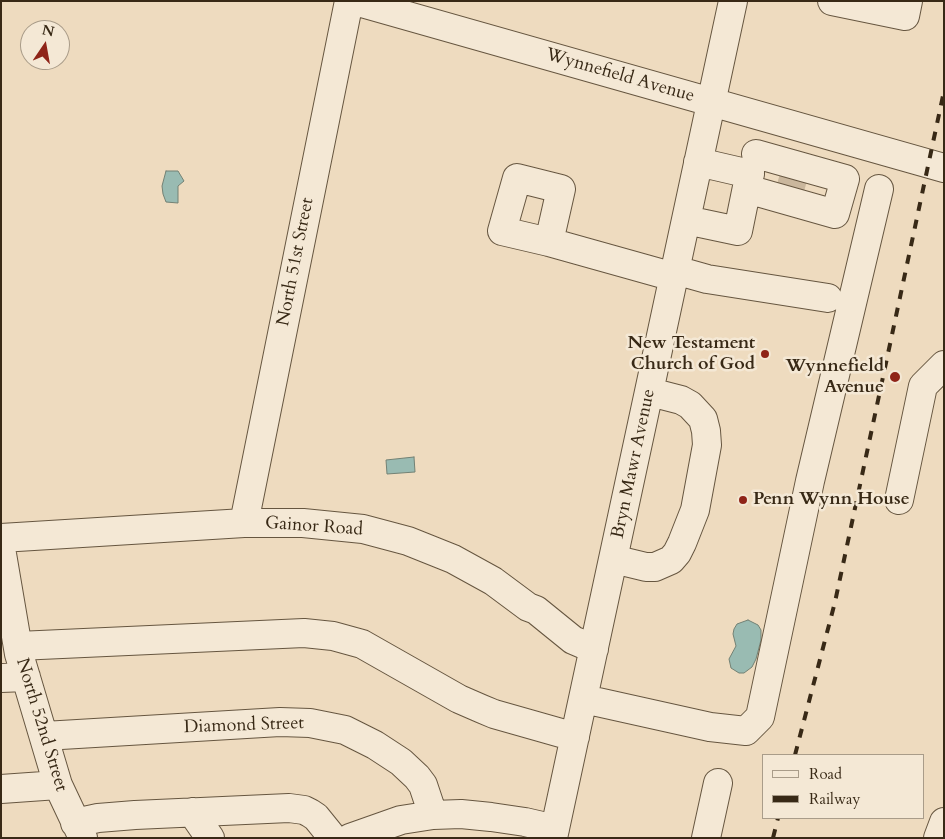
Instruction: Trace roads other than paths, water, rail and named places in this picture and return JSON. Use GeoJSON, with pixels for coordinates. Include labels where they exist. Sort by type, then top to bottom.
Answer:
{"type":"FeatureCollection","features":[{"type":"Feature","properties":{"kind":"street","name":"North 51st Street"},"geometry":{"type":"LineString","coordinates":[[244,523],[349,1]]}},
{"type":"Feature","properties":{"kind":"street","name":"Wynnefield Avenue"},"geometry":{"type":"LineString","coordinates":[[354,1],[944,168]]}},
{"type":"Feature","properties":{"kind":"street","name":"Bryn Mawr Avenue"},"geometry":{"type":"LineString","coordinates":[[554,834],[650,392],[732,1]]}},
{"type":"Feature","properties":{"kind":"street"},"geometry":{"type":"LineString","coordinates":[[832,1],[905,16],[908,1]]}},
{"type":"Feature","properties":{"kind":"street"},"geometry":{"type":"LineString","coordinates":[[686,220],[738,231],[765,118]]}},
{"type":"Feature","properties":{"kind":"street"},"geometry":{"type":"LineString","coordinates":[[751,172],[792,183],[835,214],[854,143]]}},
{"type":"Feature","properties":{"kind":"street"},"geometry":{"type":"LineString","coordinates":[[698,162],[751,172],[792,183],[845,179]]}},
{"type":"Feature","properties":{"kind":"street"},"geometry":{"type":"LineString","coordinates":[[584,699],[710,727],[746,731],[760,718],[810,481],[879,189]]}},
{"type":"Feature","properties":{"kind":"street"},"geometry":{"type":"LineString","coordinates":[[550,242],[674,274],[828,298]]}},
{"type":"Feature","properties":{"kind":"street"},"geometry":{"type":"LineString","coordinates":[[899,500],[923,386],[944,365]]}},
{"type":"Feature","properties":{"kind":"street"},"geometry":{"type":"LineString","coordinates":[[614,559],[655,567],[671,560],[682,543],[695,510],[707,445],[703,419],[690,405],[681,400],[650,392]]}},
{"type":"Feature","properties":{"kind":"street","name":"Gainor Road"},"geometry":{"type":"LineString","coordinates":[[1,538],[244,523],[303,523],[363,529],[408,541],[453,559],[493,581],[528,607],[536,610],[574,640],[594,649]]}},
{"type":"Feature","properties":{"kind":"street","name":"North 52nd Street"},"geometry":{"type":"LineString","coordinates":[[1,548],[18,646],[13,677],[44,736],[58,785],[79,830]]}},
{"type":"Feature","properties":{"kind":"street"},"geometry":{"type":"LineString","coordinates":[[18,646],[304,633],[333,636],[362,644],[482,710],[575,737]]}},
{"type":"Feature","properties":{"kind":"street","name":"Diamond Street"},"geometry":{"type":"LineString","coordinates":[[44,736],[280,722],[310,724],[345,730],[375,745],[407,767],[423,785],[433,815]]}},
{"type":"Feature","properties":{"kind":"street"},"geometry":{"type":"LineString","coordinates":[[706,838],[718,783]]}},
{"type":"Feature","properties":{"kind":"street"},"geometry":{"type":"LineString","coordinates":[[1,789],[58,785]]}},
{"type":"Feature","properties":{"kind":"street"},"geometry":{"type":"LineString","coordinates":[[79,830],[98,818],[192,812],[297,809],[304,810],[316,817],[332,838]]}},
{"type":"Feature","properties":{"kind":"street"},"geometry":{"type":"LineString","coordinates":[[192,812],[210,838]]}},
{"type":"Feature","properties":{"kind":"street"},"geometry":{"type":"LineString","coordinates":[[350,838],[402,829],[433,815],[461,814],[525,822],[554,834]]}},
{"type":"Feature","properties":{"kind":"street"},"geometry":{"type":"LineString","coordinates":[[938,838],[944,822]]}},
{"type":"Feature","properties":{"kind":"water"},"geometry":{"type":"Polygon","coordinates":[[[166,171],[178,171],[184,181],[178,186],[178,203],[166,202],[163,194],[162,186],[166,171]]]}},
{"type":"Feature","properties":{"kind":"water"},"geometry":{"type":"Polygon","coordinates":[[[414,457],[415,472],[387,474],[386,460],[414,457]]]}},
{"type":"Feature","properties":{"kind":"water"},"geometry":{"type":"Polygon","coordinates":[[[748,620],[758,625],[761,630],[761,640],[752,667],[744,673],[739,673],[731,668],[729,659],[736,646],[733,634],[737,624],[748,620]]]}},
{"type":"Feature","properties":{"kind":"tunnel"},"geometry":{"type":"LineString","coordinates":[[789,193],[795,172]]}},
{"type":"Feature","properties":{"kind":"railway"},"geometry":{"type":"LineString","coordinates":[[795,754],[835,602],[944,91]]}},
{"type":"Feature","properties":{"kind":"railway"},"geometry":{"type":"LineString","coordinates":[[773,838],[778,819]]}},
{"type":"Feature","properties":{"kind":"place","name":"New Testament Church of God"},"geometry":{"type":"Point","coordinates":[765,354]}},
{"type":"Feature","properties":{"kind":"place","name":"Wynnefield Avenue"},"geometry":{"type":"Point","coordinates":[895,377]}},
{"type":"Feature","properties":{"kind":"place","name":"Penn Wynn House"},"geometry":{"type":"Point","coordinates":[743,500]}}]}
